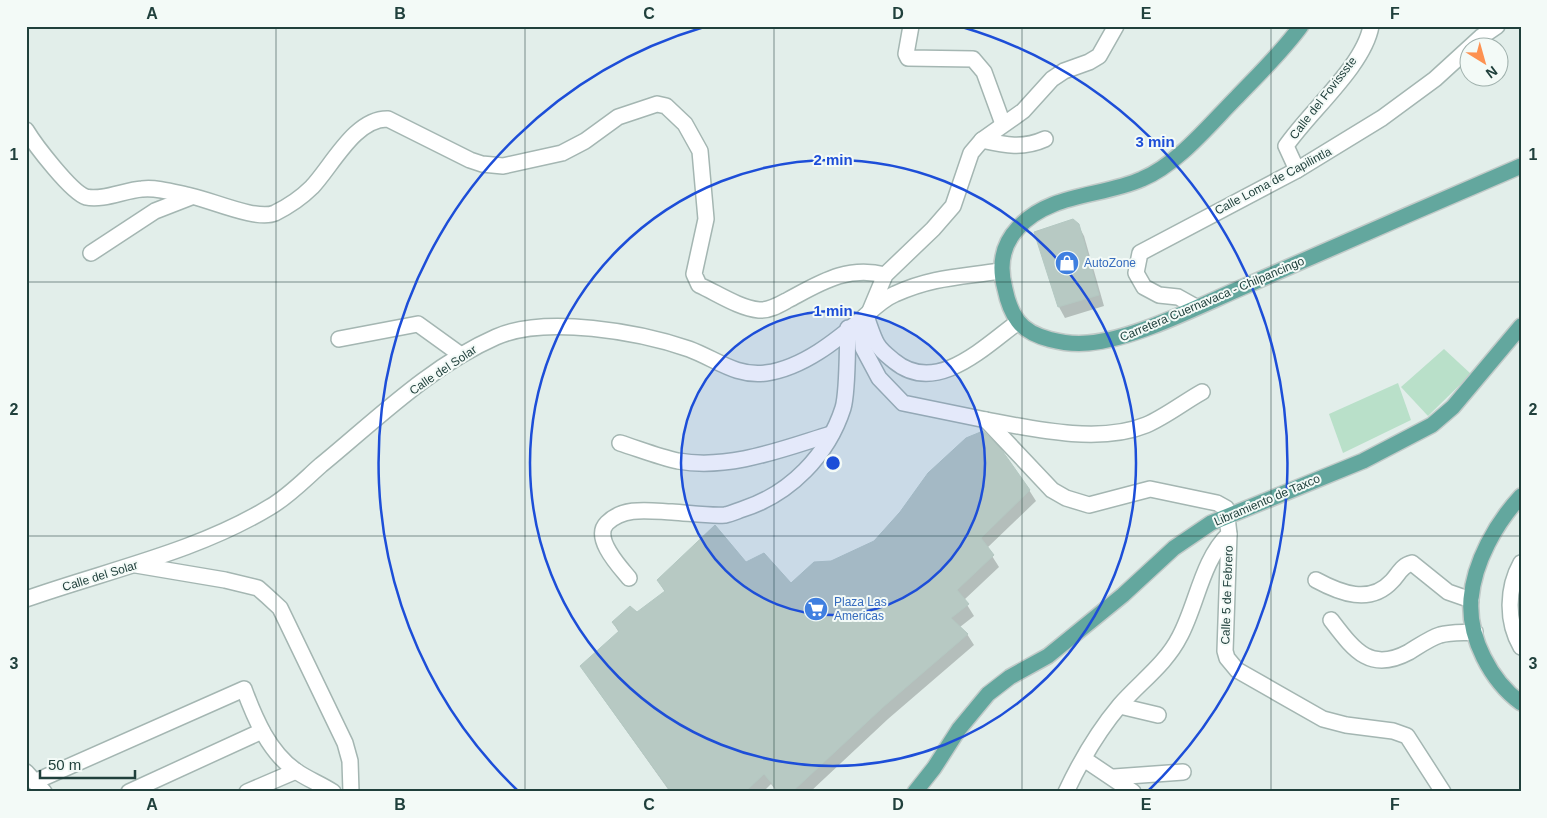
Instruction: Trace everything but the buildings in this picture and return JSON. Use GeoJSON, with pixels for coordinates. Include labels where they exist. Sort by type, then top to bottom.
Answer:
{"type":"FeatureCollection","features":[{"type":"Feature","properties":{"kind":"main road"},"geometry":{"type":"LineString","coordinates":[[1018,322],[1007,296],[1000,271],[1004,249],[1017,229],[1037,211],[1070,199],[1142,179],[1162,168],[1201,133],[1286,46],[1301,26]]}},
{"type":"Feature","properties":{"kind":"main road","name":"Carretera Cuernavaca - Chilpancingo"},"geometry":{"type":"LineString","coordinates":[[1018,322],[1044,339],[1085,344],[1115,339],[1196,307],[1521,166]]}},
{"type":"Feature","properties":{"kind":"main road","name":"Libramiento de Taxco"},"geometry":{"type":"LineString","coordinates":[[915,792],[973,711],[997,686],[1048,656],[1123,595],[1174,548],[1211,523],[1363,461],[1432,426],[1453,407],[1521,326]]}},
{"type":"Feature","properties":{"kind":"main road"},"geometry":{"type":"LineString","coordinates":[[1521,496],[1502,519],[1489,541],[1471,600],[1475,632],[1480,648],[1494,675],[1521,703]]}},
{"type":"Feature","properties":{"kind":"street"},"geometry":{"type":"LineString","coordinates":[[912,26],[906,54],[908,58],[973,59],[984,72],[1003,124]]}},
{"type":"Feature","properties":{"kind":"street"},"geometry":{"type":"LineString","coordinates":[[1116,26],[1099,56],[1089,62],[1064,70],[1052,79],[1023,111],[982,140],[971,153],[953,206],[933,229],[885,275],[862,330],[863,348],[879,378],[896,398],[908,405],[1075,434],[1118,432],[1146,425],[1202,392]]}},
{"type":"Feature","properties":{"kind":"street","name":"Calle del Fovissste"},"geometry":{"type":"LineString","coordinates":[[1297,170],[1286,146],[1300,125],[1346,72],[1369,37],[1371,26]]}},
{"type":"Feature","properties":{"kind":"street","name":"Calle Loma de Capilintla"},"geometry":{"type":"LineString","coordinates":[[1196,307],[1178,297],[1159,295],[1144,287],[1136,273],[1140,253],[1297,170],[1382,118],[1435,79],[1481,37],[1497,26]]}},
{"type":"Feature","properties":{"kind":"street"},"geometry":{"type":"LineString","coordinates":[[26,130],[35,145],[77,192],[87,197],[144,188],[192,196],[253,214],[272,214],[294,204],[313,186],[333,158],[358,133],[380,119],[388,120],[470,160],[482,164],[503,166],[576,147],[618,117],[657,104],[666,106],[685,124],[700,151],[706,219],[694,274],[699,285],[751,308],[761,310],[772,308],[827,279],[863,270],[885,275]]}},
{"type":"Feature","properties":{"kind":"street"},"geometry":{"type":"LineString","coordinates":[[982,140],[1011,146],[1031,145],[1045,139]]}},
{"type":"Feature","properties":{"kind":"street"},"geometry":{"type":"LineString","coordinates":[[91,253],[155,211],[192,196]]}},
{"type":"Feature","properties":{"kind":"street","name":"Calle del Solar"},"geometry":{"type":"LineString","coordinates":[[26,599],[136,565],[234,526],[273,506],[418,384],[461,355],[499,335],[536,327],[577,327],[622,333],[690,350],[724,367],[743,373],[765,373],[780,369],[813,355],[870,314],[894,294],[926,281],[1000,271]]}},
{"type":"Feature","properties":{"kind":"street"},"geometry":{"type":"LineString","coordinates":[[870,314],[877,344],[902,367],[914,372],[932,374],[955,366],[1018,322]]}},
{"type":"Feature","properties":{"kind":"street"},"geometry":{"type":"LineString","coordinates":[[339,340],[418,324],[461,355]]}},
{"type":"Feature","properties":{"kind":"street"},"geometry":{"type":"LineString","coordinates":[[629,578],[609,552],[602,534],[605,524],[618,515],[634,510],[726,515],[761,504],[787,488],[807,469],[831,434],[844,406],[848,328]]}},
{"type":"Feature","properties":{"kind":"street"},"geometry":{"type":"LineString","coordinates":[[986,420],[1052,490],[1066,498],[1089,505],[1150,489],[1217,503],[1226,508],[1228,516]]}},
{"type":"Feature","properties":{"kind":"street"},"geometry":{"type":"LineString","coordinates":[[620,443],[678,461],[716,464],[763,455],[831,434]]}},
{"type":"Feature","properties":{"kind":"street","name":"Calle 5 de Febrero"},"geometry":{"type":"LineString","coordinates":[[1228,516],[1225,651],[1227,658],[1237,670],[1323,719],[1346,725],[1393,731],[1408,729],[1443,792]]}},
{"type":"Feature","properties":{"kind":"street"},"geometry":{"type":"LineString","coordinates":[[1066,792],[1084,759],[1120,706],[1172,651],[1181,635],[1216,548],[1229,534]]}},
{"type":"Feature","properties":{"kind":"street"},"geometry":{"type":"LineString","coordinates":[[1316,580],[1336,591],[1365,596],[1390,583],[1404,567],[1412,563],[1448,592],[1471,600]]}},
{"type":"Feature","properties":{"kind":"street"},"geometry":{"type":"LineString","coordinates":[[1521,563],[1512,583],[1510,606],[1511,620],[1521,647]]}},
{"type":"Feature","properties":{"kind":"street"},"geometry":{"type":"LineString","coordinates":[[136,565],[258,588],[280,608],[345,743],[350,761],[351,792]]}},
{"type":"Feature","properties":{"kind":"street"},"geometry":{"type":"LineString","coordinates":[[1332,620],[1354,650],[1371,659],[1382,661],[1395,659],[1440,635],[1475,632]]}},
{"type":"Feature","properties":{"kind":"street"},"geometry":{"type":"LineString","coordinates":[[35,782],[244,689],[262,731],[278,754],[296,771],[333,792]]}},
{"type":"Feature","properties":{"kind":"street"},"geometry":{"type":"LineString","coordinates":[[1120,706],[1158,715]]}},
{"type":"Feature","properties":{"kind":"street"},"geometry":{"type":"LineString","coordinates":[[129,792],[262,731]]}},
{"type":"Feature","properties":{"kind":"street"},"geometry":{"type":"LineString","coordinates":[[1084,759],[1114,777],[1133,792]]}},
{"type":"Feature","properties":{"kind":"street"},"geometry":{"type":"LineString","coordinates":[[247,792],[296,771]]}},
{"type":"Feature","properties":{"kind":"street"},"geometry":{"type":"LineString","coordinates":[[1114,777],[1183,772]]}},
{"type":"Feature","properties":{"kind":"green space"},"geometry":{"type":"Polygon","coordinates":[[[1444,349],[1471,374],[1428,416],[1401,387],[1444,349]]]}},
{"type":"Feature","properties":{"kind":"green space"},"geometry":{"type":"Polygon","coordinates":[[[1398,383],[1411,420],[1343,453],[1329,414],[1398,383]]]}},
{"type":"Feature","properties":{"kind":"place","name":"AutoZone"},"geometry":{"type":"Point","coordinates":[1067,263]}},
{"type":"Feature","properties":{"kind":"place","name":"Plaza Las Americas"},"geometry":{"type":"Point","coordinates":[816,609]}}]}
